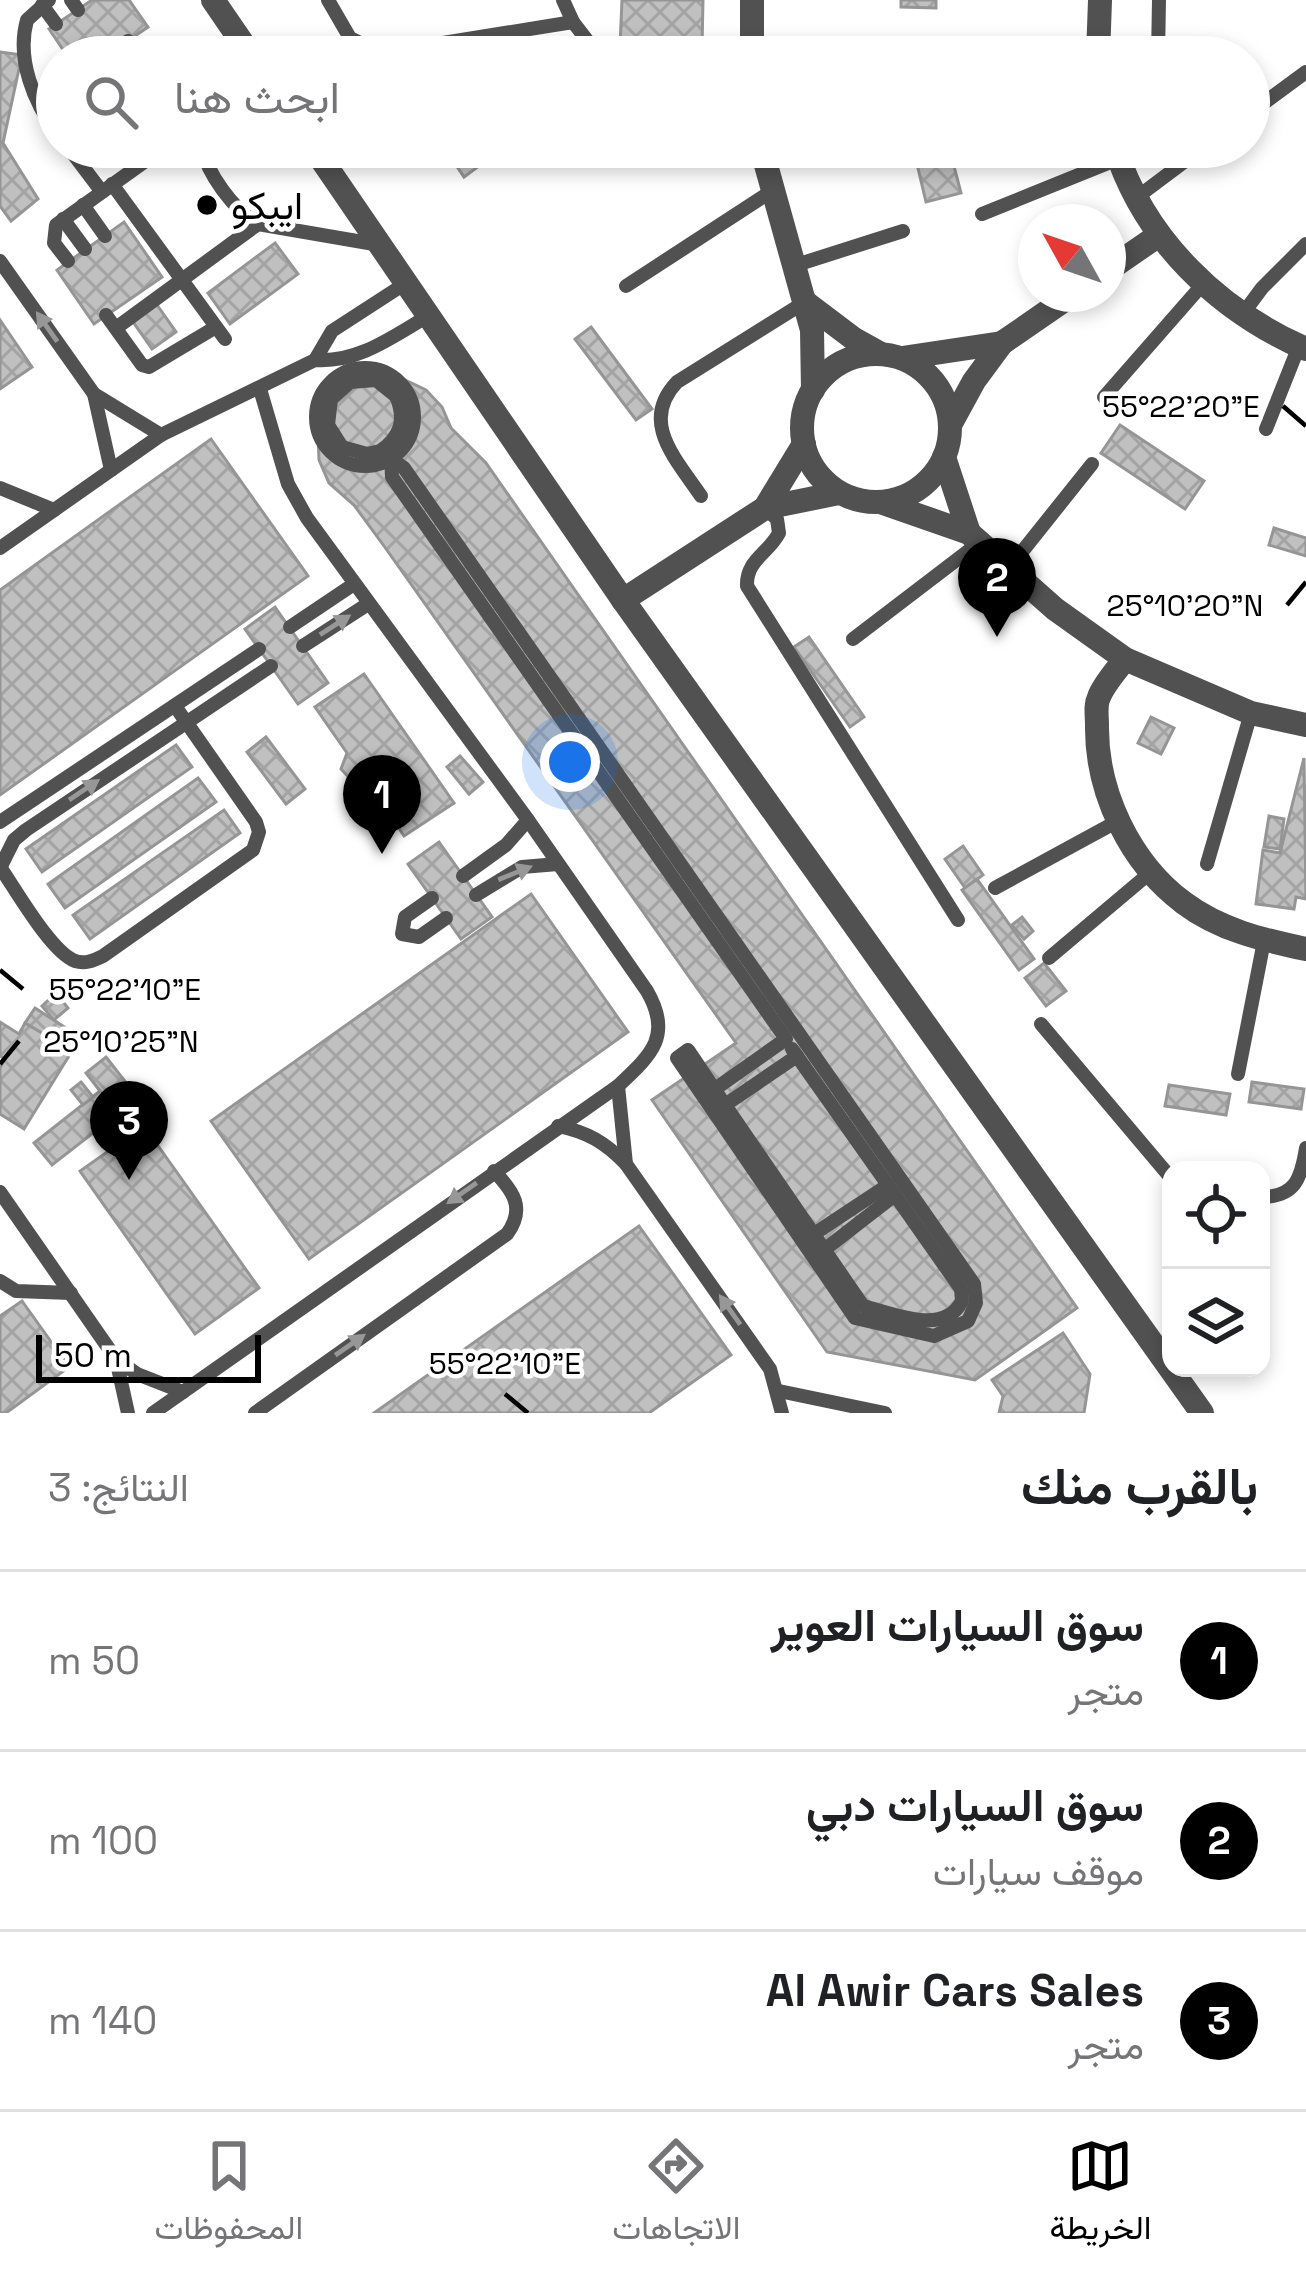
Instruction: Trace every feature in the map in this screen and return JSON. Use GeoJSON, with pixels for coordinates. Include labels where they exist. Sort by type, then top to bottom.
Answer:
{"type":"FeatureCollection","features":[{"type":"Feature","properties":{"kind":"street"},"geometry":{"type":"LineString","coordinates":[[213,0],[238,36]]}},
{"type":"Feature","properties":{"kind":"street"},"geometry":{"type":"LineString","coordinates":[[752,0],[752,36]]}},
{"type":"Feature","properties":{"kind":"street"},"geometry":{"type":"LineString","coordinates":[[1099,36],[1100,0]]}},
{"type":"Feature","properties":{"kind":"street"},"geometry":{"type":"LineString","coordinates":[[327,168],[623,600],[1202,1413]]}},
{"type":"Feature","properties":{"kind":"street"},"geometry":{"type":"LineString","coordinates":[[766,168],[812,330],[813,390],[802,425],[803,444],[823,481],[839,493]]}},
{"type":"Feature","properties":{"kind":"street"},"geometry":{"type":"LineString","coordinates":[[1123,168],[1159,235],[1203,284],[1242,315],[1303,348]]}},
{"type":"Feature","properties":{"kind":"street"},"geometry":{"type":"LineString","coordinates":[[1126,258],[1159,235]]}},
{"type":"Feature","properties":{"kind":"street"},"geometry":{"type":"LineString","coordinates":[[805,302],[854,339],[930,377],[950,425]]}},
{"type":"Feature","properties":{"kind":"street"},"geometry":{"type":"LineString","coordinates":[[880,502],[906,496],[929,480],[944,457],[950,425],[974,381],[1002,343],[1047,312]]}},
{"type":"Feature","properties":{"kind":"street"},"geometry":{"type":"LineString","coordinates":[[813,390],[830,370],[854,357],[1002,343]]}},
{"type":"Feature","properties":{"kind":"street"},"geometry":{"type":"LineString","coordinates":[[764,508],[803,444]]}},
{"type":"Feature","properties":{"kind":"street"},"geometry":{"type":"LineString","coordinates":[[944,457],[975,537]]}},
{"type":"Feature","properties":{"kind":"street"},"geometry":{"type":"LineString","coordinates":[[623,600],[764,508],[839,493],[880,502],[975,537],[1055,609],[1124,658],[1251,713],[1306,725]]}},
{"type":"Feature","properties":{"kind":"street"},"geometry":{"type":"LineString","coordinates":[[1124,658],[1097,700],[1096,747],[1118,821],[1151,872],[1185,904],[1225,927],[1306,949]]}},
{"type":"Feature","properties":{"kind":"lane"},"geometry":{"type":"LineString","coordinates":[[328,0],[348,36]]}},
{"type":"Feature","properties":{"kind":"lane"},"geometry":{"type":"LineString","coordinates":[[563,0],[584,36]]}},
{"type":"Feature","properties":{"kind":"lane"},"geometry":{"type":"LineString","coordinates":[[1158,36],[1159,0]]}},
{"type":"Feature","properties":{"kind":"lane"},"geometry":{"type":"LineString","coordinates":[[36,100],[24,30],[32,12],[45,3],[56,24]]}},
{"type":"Feature","properties":{"kind":"lane"},"geometry":{"type":"LineString","coordinates":[[486,36],[573,22]]}},
{"type":"Feature","properties":{"kind":"lane"},"geometry":{"type":"LineString","coordinates":[[1270,99],[1306,72]]}},
{"type":"Feature","properties":{"kind":"lane"},"geometry":{"type":"LineString","coordinates":[[88,168],[182,280],[221,333],[149,367],[111,322],[182,280],[258,224]]}},
{"type":"Feature","properties":{"kind":"lane"},"geometry":{"type":"LineString","coordinates":[[68,261],[54,243],[53,233],[63,219],[133,168]]}},
{"type":"Feature","properties":{"kind":"lane"},"geometry":{"type":"LineString","coordinates":[[210,168],[247,218],[258,224],[380,245]]}},
{"type":"Feature","properties":{"kind":"lane"},"geometry":{"type":"LineString","coordinates":[[982,214],[1084,168]]}},
{"type":"Feature","properties":{"kind":"lane"},"geometry":{"type":"LineString","coordinates":[[1136,198],[1172,168]]}},
{"type":"Feature","properties":{"kind":"lane"},"geometry":{"type":"LineString","coordinates":[[626,286],[772,191]]}},
{"type":"Feature","properties":{"kind":"lane"},"geometry":{"type":"LineString","coordinates":[[83,205],[105,236]]}},
{"type":"Feature","properties":{"kind":"lane"},"geometry":{"type":"LineString","coordinates":[[63,219],[85,249]]}},
{"type":"Feature","properties":{"kind":"lane"},"geometry":{"type":"LineString","coordinates":[[793,266],[903,231]]}},
{"type":"Feature","properties":{"kind":"lane"},"geometry":{"type":"LineString","coordinates":[[1242,315],[1306,244]]}},
{"type":"Feature","properties":{"kind":"lane"},"geometry":{"type":"LineString","coordinates":[[0,261],[94,394],[111,470]]}},
{"type":"Feature","properties":{"kind":"lane"},"geometry":{"type":"LineString","coordinates":[[315,360],[332,332],[406,283]]}},
{"type":"Feature","properties":{"kind":"lane"},"geometry":{"type":"LineString","coordinates":[[1104,397],[1203,284]]}},
{"type":"Feature","properties":{"kind":"lane"},"geometry":{"type":"LineString","coordinates":[[701,496],[659,427],[665,394],[805,302]]}},
{"type":"Feature","properties":{"kind":"lane"},"geometry":{"type":"LineString","coordinates":[[0,548],[161,435],[315,360],[351,358],[428,316]]}},
{"type":"Feature","properties":{"kind":"lane"},"geometry":{"type":"LineString","coordinates":[[1266,429],[1303,348]]}},
{"type":"Feature","properties":{"kind":"lane"},"geometry":{"type":"LineString","coordinates":[[362,367],[394,376],[412,404],[415,421],[410,437],[391,460],[366,466],[334,456],[316,428],[321,394],[331,380],[362,367]]}},
{"type":"Feature","properties":{"kind":"lane"},"geometry":{"type":"LineString","coordinates":[[391,460],[402,421],[396,396],[376,380],[350,382],[331,400],[327,412],[333,438],[354,453],[391,460],[974,1284],[976,1303],[968,1321],[934,1336],[854,1318],[676,1058],[688,1050],[863,1306],[934,1322],[957,1312],[961,1288],[391,460]]}},
{"type":"Feature","properties":{"kind":"lane"},"geometry":{"type":"LineString","coordinates":[[153,1413],[618,1086],[655,1047],[660,1028],[657,1009],[559,864],[307,518],[288,484],[260,389]]}},
{"type":"Feature","properties":{"kind":"lane"},"geometry":{"type":"LineString","coordinates":[[94,394],[161,435]]}},
{"type":"Feature","properties":{"kind":"lane"},"geometry":{"type":"LineString","coordinates":[[1009,568],[1093,464]]}},
{"type":"Feature","properties":{"kind":"lane"},"geometry":{"type":"LineString","coordinates":[[0,488],[54,510]]}},
{"type":"Feature","properties":{"kind":"lane"},"geometry":{"type":"LineString","coordinates":[[764,508],[776,519],[779,533],[754,560],[746,574],[747,586],[958,920]]}},
{"type":"Feature","properties":{"kind":"lane"},"geometry":{"type":"LineString","coordinates":[[853,639],[975,537]]}},
{"type":"Feature","properties":{"kind":"lane"},"geometry":{"type":"LineString","coordinates":[[290,628],[354,584]]}},
{"type":"Feature","properties":{"kind":"lane"},"geometry":{"type":"LineString","coordinates":[[302,646],[368,604]]}},
{"type":"Feature","properties":{"kind":"lane"},"geometry":{"type":"LineString","coordinates":[[0,822],[259,649]]}},
{"type":"Feature","properties":{"kind":"lane"},"geometry":{"type":"LineString","coordinates":[[175,706],[185,722],[256,822],[259,832],[253,850],[103,956],[82,963],[62,953],[0,868],[14,840],[185,722],[271,666]]}},
{"type":"Feature","properties":{"kind":"lane"},"geometry":{"type":"LineString","coordinates":[[1208,864],[1251,713]]}},
{"type":"Feature","properties":{"kind":"lane"},"geometry":{"type":"LineString","coordinates":[[463,876],[506,845],[528,820]]}},
{"type":"Feature","properties":{"kind":"lane"},"geometry":{"type":"LineString","coordinates":[[994,888],[1118,821]]}},
{"type":"Feature","properties":{"kind":"lane"},"geometry":{"type":"LineString","coordinates":[[476,895],[522,867],[559,864]]}},
{"type":"Feature","properties":{"kind":"lane"},"geometry":{"type":"LineString","coordinates":[[1049,958],[1151,872]]}},
{"type":"Feature","properties":{"kind":"lane"},"geometry":{"type":"LineString","coordinates":[[432,898],[405,917],[400,928],[403,934],[419,937],[446,917]]}},
{"type":"Feature","properties":{"kind":"lane"},"geometry":{"type":"LineString","coordinates":[[1238,1074],[1264,940]]}},
{"type":"Feature","properties":{"kind":"lane"},"geometry":{"type":"LineString","coordinates":[[1041,1024],[1162,1167]]}},
{"type":"Feature","properties":{"kind":"lane"},"geometry":{"type":"LineString","coordinates":[[715,1089],[786,1040]]}},
{"type":"Feature","properties":{"kind":"lane"},"geometry":{"type":"LineString","coordinates":[[725,1106],[797,1056]]}},
{"type":"Feature","properties":{"kind":"lane"},"geometry":{"type":"LineString","coordinates":[[618,1086],[626,1164]]}},
{"type":"Feature","properties":{"kind":"lane"},"geometry":{"type":"LineString","coordinates":[[558,1126],[596,1138],[626,1164],[757,1348],[779,1391],[782,1413]]}},
{"type":"Feature","properties":{"kind":"lane"},"geometry":{"type":"LineString","coordinates":[[1270,1197],[1291,1190],[1300,1179],[1306,1148]]}},
{"type":"Feature","properties":{"kind":"lane"},"geometry":{"type":"LineString","coordinates":[[255,1413],[507,1234],[518,1210],[516,1198],[494,1171]]}},
{"type":"Feature","properties":{"kind":"lane"},"geometry":{"type":"LineString","coordinates":[[814,1234],[891,1190]]}},
{"type":"Feature","properties":{"kind":"lane"},"geometry":{"type":"LineString","coordinates":[[824,1250],[891,1190]]}},
{"type":"Feature","properties":{"kind":"lane"},"geometry":{"type":"LineString","coordinates":[[0,1192],[116,1359],[136,1374],[183,1392]]}},
{"type":"Feature","properties":{"kind":"lane"},"geometry":{"type":"LineString","coordinates":[[0,1281],[16,1291],[71,1293]]}},
{"type":"Feature","properties":{"kind":"lane"},"geometry":{"type":"LineString","coordinates":[[116,1359],[128,1413]]}},
{"type":"Feature","properties":{"kind":"lane"},"geometry":{"type":"LineString","coordinates":[[779,1391],[885,1413]]}},
{"type":"Feature","properties":{"kind":"building"},"geometry":{"type":"Polygon","coordinates":[[[92,0],[129,0],[148,27],[135,36],[54,36],[49,29],[92,0]]]}},
{"type":"Feature","properties":{"kind":"building"},"geometry":{"type":"Polygon","coordinates":[[[622,0],[703,0],[702,36],[620,36],[622,0]]]}},
{"type":"Feature","properties":{"kind":"building"},"geometry":{"type":"Polygon","coordinates":[[[901,0],[936,0],[936,8],[901,7],[901,0]]]}},
{"type":"Feature","properties":{"kind":"building"},"geometry":{"type":"Polygon","coordinates":[[[0,52],[22,55],[3,143],[38,199],[11,221],[0,206],[0,52]]]}},
{"type":"Feature","properties":{"kind":"building"},"geometry":{"type":"Polygon","coordinates":[[[918,168],[954,168],[961,193],[926,202],[918,168]]]}},
{"type":"Feature","properties":{"kind":"building"},"geometry":{"type":"Polygon","coordinates":[[[124,222],[162,277],[94,324],[57,270],[124,222]]]}},
{"type":"Feature","properties":{"kind":"building"},"geometry":{"type":"Polygon","coordinates":[[[275,243],[298,274],[230,324],[208,293],[275,243]]]}},
{"type":"Feature","properties":{"kind":"building"},"geometry":{"type":"Polygon","coordinates":[[[155,302],[176,332],[152,349],[131,319],[155,302]]]}},
{"type":"Feature","properties":{"kind":"building"},"geometry":{"type":"Polygon","coordinates":[[[0,320],[32,367],[0,389],[0,320]]]}},
{"type":"Feature","properties":{"kind":"building"},"geometry":{"type":"Polygon","coordinates":[[[591,327],[652,409],[636,420],[575,339],[591,327]]]}},
{"type":"Feature","properties":{"kind":"building"},"geometry":{"type":"Polygon","coordinates":[[[381,377],[405,380],[426,390],[442,407],[451,428],[486,463],[1077,1308],[975,1380],[827,1352],[652,1100],[736,1043],[384,546],[354,505],[329,483],[319,460],[318,436],[325,413],[360,382],[381,377]]]}},
{"type":"Feature","properties":{"kind":"building"},"geometry":{"type":"Polygon","coordinates":[[[1120,425],[1204,481],[1185,509],[1101,453],[1120,425]]]}},
{"type":"Feature","properties":{"kind":"building"},"geometry":{"type":"Polygon","coordinates":[[[211,439],[308,576],[0,795],[0,590],[211,439]]]}},
{"type":"Feature","properties":{"kind":"building"},"geometry":{"type":"Polygon","coordinates":[[[1274,528],[1306,538],[1306,556],[1269,545],[1274,528]]]}},
{"type":"Feature","properties":{"kind":"building"},"geometry":{"type":"Polygon","coordinates":[[[275,607],[328,683],[298,704],[245,629],[275,607]]]}},
{"type":"Feature","properties":{"kind":"building"},"geometry":{"type":"Polygon","coordinates":[[[809,637],[864,717],[850,727],[794,647],[809,637]]]}},
{"type":"Feature","properties":{"kind":"building"},"geometry":{"type":"Polygon","coordinates":[[[364,674],[454,803],[404,836],[380,799],[365,795],[341,769],[347,753],[315,707],[364,674]]]}},
{"type":"Feature","properties":{"kind":"building"},"geometry":{"type":"Polygon","coordinates":[[[1151,717],[1174,728],[1161,754],[1138,743],[1151,717]]]}},
{"type":"Feature","properties":{"kind":"building"},"geometry":{"type":"Polygon","coordinates":[[[266,737],[305,789],[286,804],[247,752],[266,737]]]}},
{"type":"Feature","properties":{"kind":"building"},"geometry":{"type":"Polygon","coordinates":[[[176,745],[192,767],[42,872],[26,849],[176,745]]]}},
{"type":"Feature","properties":{"kind":"building"},"geometry":{"type":"Polygon","coordinates":[[[460,756],[483,782],[469,794],[447,767],[460,756]]]}},
{"type":"Feature","properties":{"kind":"building"},"geometry":{"type":"Polygon","coordinates":[[[1304,758],[1306,899],[1296,897],[1294,909],[1256,904],[1263,850],[1280,853],[1304,758]]]}},
{"type":"Feature","properties":{"kind":"building"},"geometry":{"type":"Polygon","coordinates":[[[198,778],[216,802],[65,908],[48,884],[198,778]]]}},
{"type":"Feature","properties":{"kind":"building"},"geometry":{"type":"Polygon","coordinates":[[[224,810],[240,833],[90,939],[73,915],[224,810]]]}},
{"type":"Feature","properties":{"kind":"building"},"geometry":{"type":"Polygon","coordinates":[[[1269,816],[1284,819],[1280,849],[1264,847],[1269,816]]]}},
{"type":"Feature","properties":{"kind":"building"},"geometry":{"type":"Polygon","coordinates":[[[439,842],[492,917],[461,939],[408,864],[439,842]]]}},
{"type":"Feature","properties":{"kind":"building"},"geometry":{"type":"Polygon","coordinates":[[[963,846],[983,875],[965,888],[945,859],[963,846]]]}},
{"type":"Feature","properties":{"kind":"building"},"geometry":{"type":"Polygon","coordinates":[[[977,879],[1034,959],[1019,970],[962,890],[977,879]]]}},
{"type":"Feature","properties":{"kind":"building"},"geometry":{"type":"Polygon","coordinates":[[[531,894],[628,1032],[309,1259],[211,1121],[531,894]]]}},
{"type":"Feature","properties":{"kind":"building"},"geometry":{"type":"Polygon","coordinates":[[[1022,917],[1033,931],[1024,939],[1012,925],[1022,917]]]}},
{"type":"Feature","properties":{"kind":"building"},"geometry":{"type":"Polygon","coordinates":[[[1044,963],[1066,991],[1046,1006],[1025,978],[1044,963]]]}},
{"type":"Feature","properties":{"kind":"building"},"geometry":{"type":"Polygon","coordinates":[[[56,993],[68,1008],[54,1020],[42,1006],[56,993]]]}},
{"type":"Feature","properties":{"kind":"building"},"geometry":{"type":"Polygon","coordinates":[[[35,1008],[80,1037],[72,1051],[25,1023],[35,1008]]]}},
{"type":"Feature","properties":{"kind":"building"},"geometry":{"type":"Polygon","coordinates":[[[0,1022],[19,1034],[25,1023],[72,1051],[24,1129],[0,1114],[0,1068],[5,1059],[0,1056],[0,1022]]]}},
{"type":"Feature","properties":{"kind":"building"},"geometry":{"type":"Polygon","coordinates":[[[106,1057],[138,1098],[52,1165],[34,1143],[100,1091],[86,1073],[106,1057]]]}},
{"type":"Feature","properties":{"kind":"building"},"geometry":{"type":"Polygon","coordinates":[[[81,1082],[93,1097],[83,1105],[71,1090],[81,1082]]]}},
{"type":"Feature","properties":{"kind":"building"},"geometry":{"type":"Polygon","coordinates":[[[1252,1082],[1304,1089],[1301,1109],[1249,1102],[1252,1082]]]}},
{"type":"Feature","properties":{"kind":"building"},"geometry":{"type":"Polygon","coordinates":[[[1169,1085],[1230,1094],[1226,1115],[1165,1106],[1169,1085]]]}},
{"type":"Feature","properties":{"kind":"building"},"geometry":{"type":"Polygon","coordinates":[[[144,1126],[259,1288],[195,1334],[80,1171],[144,1126]]]}},
{"type":"Feature","properties":{"kind":"building"},"geometry":{"type":"Polygon","coordinates":[[[639,1226],[731,1355],[649,1413],[374,1413],[639,1226]]]}},
{"type":"Feature","properties":{"kind":"building"},"geometry":{"type":"Polygon","coordinates":[[[22,1301],[69,1367],[0,1413],[0,1316],[22,1301]]]}},
{"type":"Feature","properties":{"kind":"building"},"geometry":{"type":"Polygon","coordinates":[[[1063,1333],[1090,1374],[1084,1413],[999,1413],[1003,1396],[992,1380],[1063,1333]]]}},
{"type":"Feature","properties":{"kind":"place","name":"ايبكو"},"geometry":{"type":"Point","coordinates":[207,205]}},
{"type":"Feature","properties":{"kind":"place","name":"سوق السيارات دبي"},"geometry":{"type":"Point","coordinates":[997,637]}},
{"type":"Feature","properties":{"kind":"place","name":"سوق السيارات العوير"},"geometry":{"type":"Point","coordinates":[382,854]}},
{"type":"Feature","properties":{"kind":"place","name":"Al Awir Cars Sales"},"geometry":{"type":"Point","coordinates":[129,1180]}}]}
